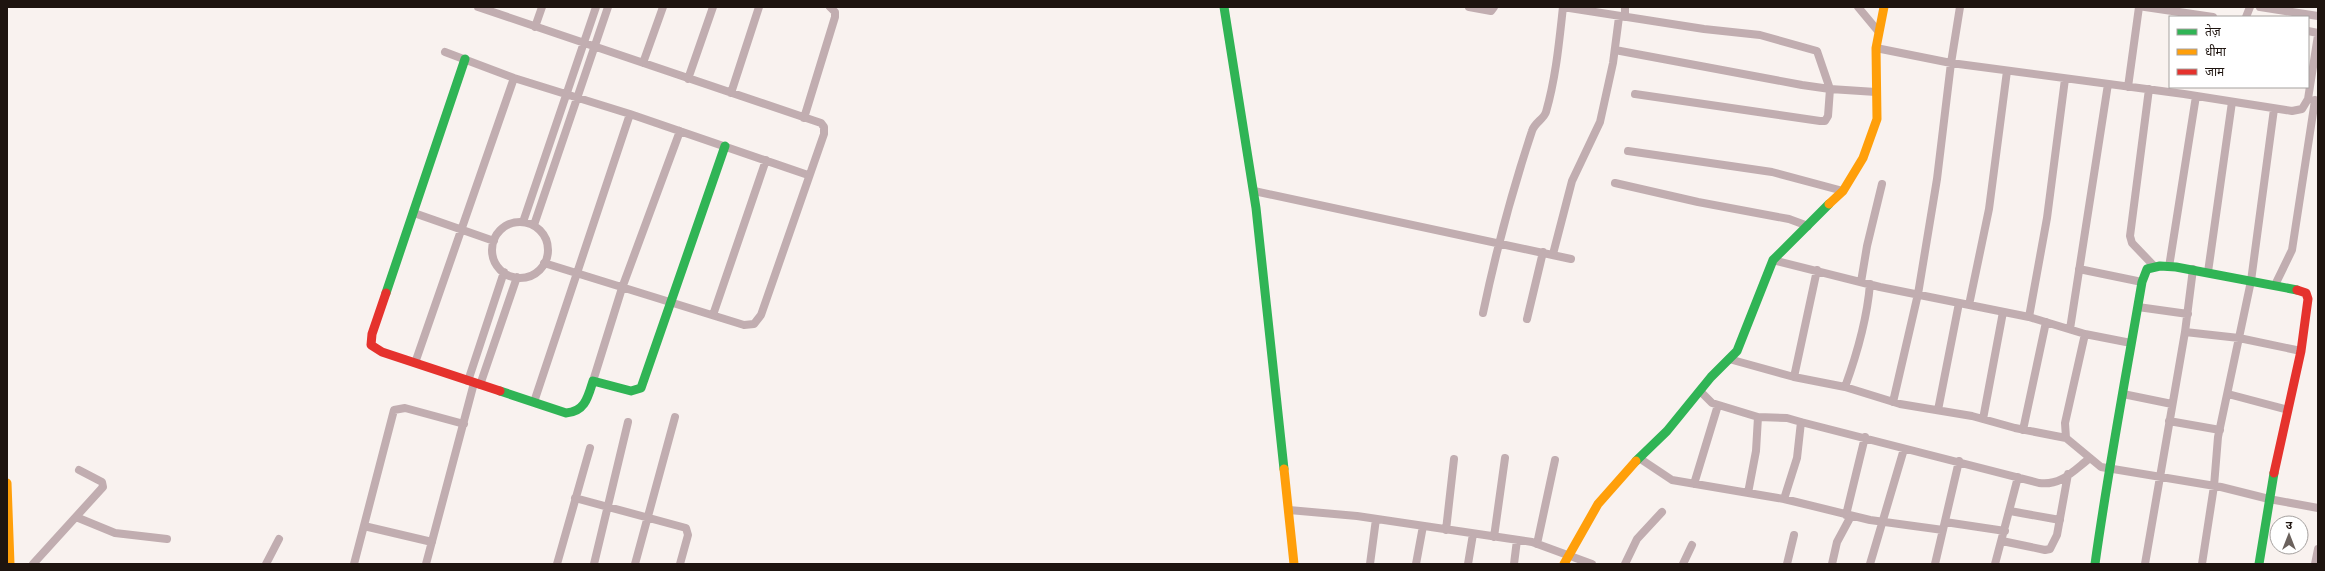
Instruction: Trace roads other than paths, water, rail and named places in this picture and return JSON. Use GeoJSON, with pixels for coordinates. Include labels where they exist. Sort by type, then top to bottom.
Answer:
{"type":"FeatureCollection","features":[{"type":"Feature","properties":{"kind":"street"},"geometry":{"type":"LineString","coordinates":[[478,7],[497,10],[535,27],[821,123],[824,128],[824,134],[808,175],[761,315],[757,321],[750,325],[671,303],[544,263]]}},
{"type":"Feature","properties":{"kind":"street"},"geometry":{"type":"LineString","coordinates":[[535,27],[542,7]]}},
{"type":"Feature","properties":{"kind":"street"},"geometry":{"type":"LineString","coordinates":[[523,222],[596,7]]}},
{"type":"Feature","properties":{"kind":"street"},"geometry":{"type":"LineString","coordinates":[[534,225],[608,7]]}},
{"type":"Feature","properties":{"kind":"street"},"geometry":{"type":"LineString","coordinates":[[642,63],[662,7]]}},
{"type":"Feature","properties":{"kind":"street"},"geometry":{"type":"LineString","coordinates":[[688,79],[713,7]]}},
{"type":"Feature","properties":{"kind":"street"},"geometry":{"type":"LineString","coordinates":[[731,93],[759,7]]}},
{"type":"Feature","properties":{"kind":"street"},"geometry":{"type":"LineString","coordinates":[[804,118],[835,17],[835,12],[830,7]]}},
{"type":"Feature","properties":{"kind":"street"},"geometry":{"type":"LineString","coordinates":[[1224,7],[1254,191],[1294,564]]}},
{"type":"Feature","properties":{"kind":"street"},"geometry":{"type":"LineString","coordinates":[[1469,7],[1491,11],[1494,7]]}},
{"type":"Feature","properties":{"kind":"street"},"geometry":{"type":"LineString","coordinates":[[1483,313],[1498,242],[1532,129],[1545,115],[1556,68],[1563,7],[1581,8],[1622,17],[1704,30],[1760,35],[1794,43],[1817,51],[1830,89],[1828,116],[1825,121],[1820,122],[1635,94]]}},
{"type":"Feature","properties":{"kind":"street"},"geometry":{"type":"LineString","coordinates":[[1553,254],[1572,180],[1600,122],[1625,7]]}},
{"type":"Feature","properties":{"kind":"street"},"geometry":{"type":"LineString","coordinates":[[1858,7],[1878,31]]}},
{"type":"Feature","properties":{"kind":"street"},"geometry":{"type":"LineString","coordinates":[[1564,564],[1598,504],[1639,458],[1667,431],[1700,391],[1737,352],[1773,260],[1843,191],[1863,158],[1877,119],[1876,48],[1878,31],[1884,7]]}},
{"type":"Feature","properties":{"kind":"street"},"geometry":{"type":"LineString","coordinates":[[1893,402],[1918,294],[1937,179],[1951,63],[1960,7]]}},
{"type":"Feature","properties":{"kind":"street"},"geometry":{"type":"LineString","coordinates":[[2128,87],[2139,7]]}},
{"type":"Feature","properties":{"kind":"street"},"geometry":{"type":"LineString","coordinates":[[2145,7],[2206,16]]}},
{"type":"Feature","properties":{"kind":"street"},"geometry":{"type":"LineString","coordinates":[[2260,7],[2318,16]]}},
{"type":"Feature","properties":{"kind":"street"},"geometry":{"type":"LineString","coordinates":[[2275,285],[2292,250],[2314,99],[2318,34]]}},
{"type":"Feature","properties":{"kind":"street"},"geometry":{"type":"LineString","coordinates":[[1876,48],[1951,63],[2149,89],[2298,111],[2314,99]]}},
{"type":"Feature","properties":{"kind":"street"},"geometry":{"type":"LineString","coordinates":[[1615,50],[1830,89],[1876,92]]}},
{"type":"Feature","properties":{"kind":"street"},"geometry":{"type":"LineString","coordinates":[[445,52],[514,78],[630,114],[808,175]]}},
{"type":"Feature","properties":{"kind":"street"},"geometry":{"type":"LineString","coordinates":[[465,59],[370,340],[375,349],[414,363],[566,413],[576,413],[583,408],[622,288],[680,131]]}},
{"type":"Feature","properties":{"kind":"street"},"geometry":{"type":"LineString","coordinates":[[1969,305],[1989,209],[2007,71]]}},
{"type":"Feature","properties":{"kind":"street"},"geometry":{"type":"LineString","coordinates":[[414,363],[514,78]]}},
{"type":"Feature","properties":{"kind":"street"},"geometry":{"type":"LineString","coordinates":[[2029,317],[2047,218],[2065,79]]}},
{"type":"Feature","properties":{"kind":"street"},"geometry":{"type":"LineString","coordinates":[[2070,329],[2108,84]]}},
{"type":"Feature","properties":{"kind":"street"},"geometry":{"type":"LineString","coordinates":[[2149,89],[2130,236],[2132,244],[2154,266]]}},
{"type":"Feature","properties":{"kind":"street"},"geometry":{"type":"LineString","coordinates":[[2169,267],[2196,96]]}},
{"type":"Feature","properties":{"kind":"street"},"geometry":{"type":"LineString","coordinates":[[2208,272],[2232,102]]}},
{"type":"Feature","properties":{"kind":"street"},"geometry":{"type":"LineString","coordinates":[[2202,564],[2214,486],[2220,430],[2251,281],[2274,108]]}},
{"type":"Feature","properties":{"kind":"street"},"geometry":{"type":"LineString","coordinates":[[534,402],[630,114]]}},
{"type":"Feature","properties":{"kind":"street"},"geometry":{"type":"LineString","coordinates":[[593,381],[631,391],[641,388],[725,146]]}},
{"type":"Feature","properties":{"kind":"street"},"geometry":{"type":"LineString","coordinates":[[1628,151],[1772,172],[1843,191]]}},
{"type":"Feature","properties":{"kind":"street"},"geometry":{"type":"LineString","coordinates":[[713,315],[766,160]]}},
{"type":"Feature","properties":{"kind":"street"},"geometry":{"type":"LineString","coordinates":[[1616,183],[1721,207],[1794,220],[1808,226]]}},
{"type":"Feature","properties":{"kind":"street"},"geometry":{"type":"LineString","coordinates":[[1861,282],[1867,246],[1882,184]]}},
{"type":"Feature","properties":{"kind":"street"},"geometry":{"type":"LineString","coordinates":[[1254,191],[1440,233],[1498,242],[1570,259]]}},
{"type":"Feature","properties":{"kind":"street"},"geometry":{"type":"LineString","coordinates":[[414,213],[494,241]]}},
{"type":"Feature","properties":{"kind":"street"},"geometry":{"type":"LineString","coordinates":[[523,222],[534,225],[542,232],[547,242],[548,253],[544,263],[533,274],[517,277],[504,272],[494,257],[494,241],[499,232],[507,225],[523,222]]}},
{"type":"Feature","properties":{"kind":"street"},"geometry":{"type":"LineString","coordinates":[[1527,319],[1543,252]]}},
{"type":"Feature","properties":{"kind":"street"},"geometry":{"type":"LineString","coordinates":[[1773,260],[1861,282],[2029,317],[2085,334],[2130,343]]}},
{"type":"Feature","properties":{"kind":"street"},"geometry":{"type":"LineString","coordinates":[[2095,564],[2108,469],[2123,394],[2130,343],[2142,282],[2146,271],[2154,266],[2193,269],[2298,289],[2306,293],[2308,299],[2301,350],[2276,457],[2269,499],[2267,525],[2259,564]]}},
{"type":"Feature","properties":{"kind":"street"},"geometry":{"type":"LineString","coordinates":[[2079,269],[2142,282]]}},
{"type":"Feature","properties":{"kind":"street"},"geometry":{"type":"LineString","coordinates":[[2145,564],[2188,314],[2193,269]]}},
{"type":"Feature","properties":{"kind":"street"},"geometry":{"type":"LineString","coordinates":[[1794,377],[1817,270]]}},
{"type":"Feature","properties":{"kind":"street"},"geometry":{"type":"LineString","coordinates":[[426,564],[504,272]]}},
{"type":"Feature","properties":{"kind":"street"},"geometry":{"type":"LineString","coordinates":[[474,383],[517,277]]}},
{"type":"Feature","properties":{"kind":"street"},"geometry":{"type":"LineString","coordinates":[[1845,388],[1857,356],[1868,307],[1870,284]]}},
{"type":"Feature","properties":{"kind":"street"},"geometry":{"type":"LineString","coordinates":[[1938,410],[1959,303]]}},
{"type":"Feature","properties":{"kind":"street"},"geometry":{"type":"LineString","coordinates":[[2138,307],[2188,314]]}},
{"type":"Feature","properties":{"kind":"street"},"geometry":{"type":"LineString","coordinates":[[1983,419],[2003,312]]}},
{"type":"Feature","properties":{"kind":"street"},"geometry":{"type":"LineString","coordinates":[[2023,430],[2046,322]]}},
{"type":"Feature","properties":{"kind":"street"},"geometry":{"type":"LineString","coordinates":[[2185,332],[2239,338],[2301,350]]}},
{"type":"Feature","properties":{"kind":"street"},"geometry":{"type":"LineString","coordinates":[[2066,438],[2065,423],[2085,334]]}},
{"type":"Feature","properties":{"kind":"street"},"geometry":{"type":"LineString","coordinates":[[1729,359],[1794,377],[1845,388],[1893,402],[1983,419],[2023,430],[2066,438],[2101,468],[2160,479],[2214,486],[2269,499],[2318,508]]}},
{"type":"Feature","properties":{"kind":"street"},"geometry":{"type":"LineString","coordinates":[[1700,391],[1712,403],[1758,417],[1787,418],[1864,437],[1904,449],[2050,484],[2058,482],[2090,458]]}},
{"type":"Feature","properties":{"kind":"street"},"geometry":{"type":"LineString","coordinates":[[2123,394],[2172,404]]}},
{"type":"Feature","properties":{"kind":"street"},"geometry":{"type":"LineString","coordinates":[[2228,394],[2288,410]]}},
{"type":"Feature","properties":{"kind":"street"},"geometry":{"type":"LineString","coordinates":[[1694,484],[1718,405]]}},
{"type":"Feature","properties":{"kind":"street"},"geometry":{"type":"LineString","coordinates":[[354,564],[394,410],[406,408],[464,424]]}},
{"type":"Feature","properties":{"kind":"street"},"geometry":{"type":"LineString","coordinates":[[635,564],[675,417]]}},
{"type":"Feature","properties":{"kind":"street"},"geometry":{"type":"LineString","coordinates":[[1748,493],[1756,451],[1758,417]]}},
{"type":"Feature","properties":{"kind":"street"},"geometry":{"type":"LineString","coordinates":[[2169,421],[2220,430]]}},
{"type":"Feature","properties":{"kind":"street"},"geometry":{"type":"LineString","coordinates":[[594,564],[609,507],[628,422]]}},
{"type":"Feature","properties":{"kind":"street"},"geometry":{"type":"LineString","coordinates":[[1784,499],[1796,458],[1801,422]]}},
{"type":"Feature","properties":{"kind":"street"},"geometry":{"type":"LineString","coordinates":[[1832,564],[1837,542],[1848,515],[1864,437]]}},
{"type":"Feature","properties":{"kind":"street"},"geometry":{"type":"LineString","coordinates":[[557,564],[590,448]]}},
{"type":"Feature","properties":{"kind":"street"},"geometry":{"type":"LineString","coordinates":[[1870,564],[1904,449]]}},
{"type":"Feature","properties":{"kind":"street"},"geometry":{"type":"LineString","coordinates":[[1494,537],[1505,458]]}},
{"type":"Feature","properties":{"kind":"street"},"geometry":{"type":"LineString","coordinates":[[1639,458],[1672,480],[1784,499],[1883,522],[1943,530]]}},
{"type":"Feature","properties":{"kind":"street"},"geometry":{"type":"LineString","coordinates":[[1446,530],[1454,459]]}},
{"type":"Feature","properties":{"kind":"street"},"geometry":{"type":"LineString","coordinates":[[1537,544],[1556,460]]}},
{"type":"Feature","properties":{"kind":"street"},"geometry":{"type":"LineString","coordinates":[[1935,564],[1959,461]]}},
{"type":"Feature","properties":{"kind":"street"},"geometry":{"type":"LineString","coordinates":[[33,564],[104,486],[102,482],[79,470]]}},
{"type":"Feature","properties":{"kind":"street"},"geometry":{"type":"LineString","coordinates":[[2002,541],[2045,550],[2050,549],[2054,543],[2060,520],[2068,474]]}},
{"type":"Feature","properties":{"kind":"street"},"geometry":{"type":"LineString","coordinates":[[1995,564],[2005,531],[2018,477]]}},
{"type":"Feature","properties":{"kind":"street"},"geometry":{"type":"LineString","coordinates":[[7,489],[12,549],[10,564]]}},
{"type":"Feature","properties":{"kind":"street"},"geometry":{"type":"LineString","coordinates":[[575,498],[683,526],[688,530],[680,564]]}},
{"type":"Feature","properties":{"kind":"street"},"geometry":{"type":"LineString","coordinates":[[1289,510],[1376,519],[1517,540],[1537,544],[1592,564]]}},
{"type":"Feature","properties":{"kind":"street"},"geometry":{"type":"LineString","coordinates":[[2010,511],[2060,520]]}},
{"type":"Feature","properties":{"kind":"street"},"geometry":{"type":"LineString","coordinates":[[1625,564],[1637,540],[1662,512]]}},
{"type":"Feature","properties":{"kind":"street"},"geometry":{"type":"LineString","coordinates":[[76,517],[115,533],[167,539]]}},
{"type":"Feature","properties":{"kind":"street"},"geometry":{"type":"LineString","coordinates":[[1370,564],[1376,519]]}},
{"type":"Feature","properties":{"kind":"street"},"geometry":{"type":"LineString","coordinates":[[1945,522],[2005,531]]}},
{"type":"Feature","properties":{"kind":"street"},"geometry":{"type":"LineString","coordinates":[[364,526],[432,542]]}},
{"type":"Feature","properties":{"kind":"street"},"geometry":{"type":"LineString","coordinates":[[1416,564],[1423,526]]}},
{"type":"Feature","properties":{"kind":"street"},"geometry":{"type":"LineString","coordinates":[[1468,564],[1473,534]]}},
{"type":"Feature","properties":{"kind":"street"},"geometry":{"type":"LineString","coordinates":[[1788,564],[1794,535]]}},
{"type":"Feature","properties":{"kind":"street"},"geometry":{"type":"LineString","coordinates":[[266,564],[279,539]]}},
{"type":"Feature","properties":{"kind":"street"},"geometry":{"type":"LineString","coordinates":[[1514,564],[1517,540]]}},
{"type":"Feature","properties":{"kind":"street"},"geometry":{"type":"LineString","coordinates":[[1683,564],[1692,545]]}},
{"type":"Feature","properties":{"kind":"street"},"geometry":{"type":"LineString","coordinates":[[2315,564],[2318,549]]}}]}
